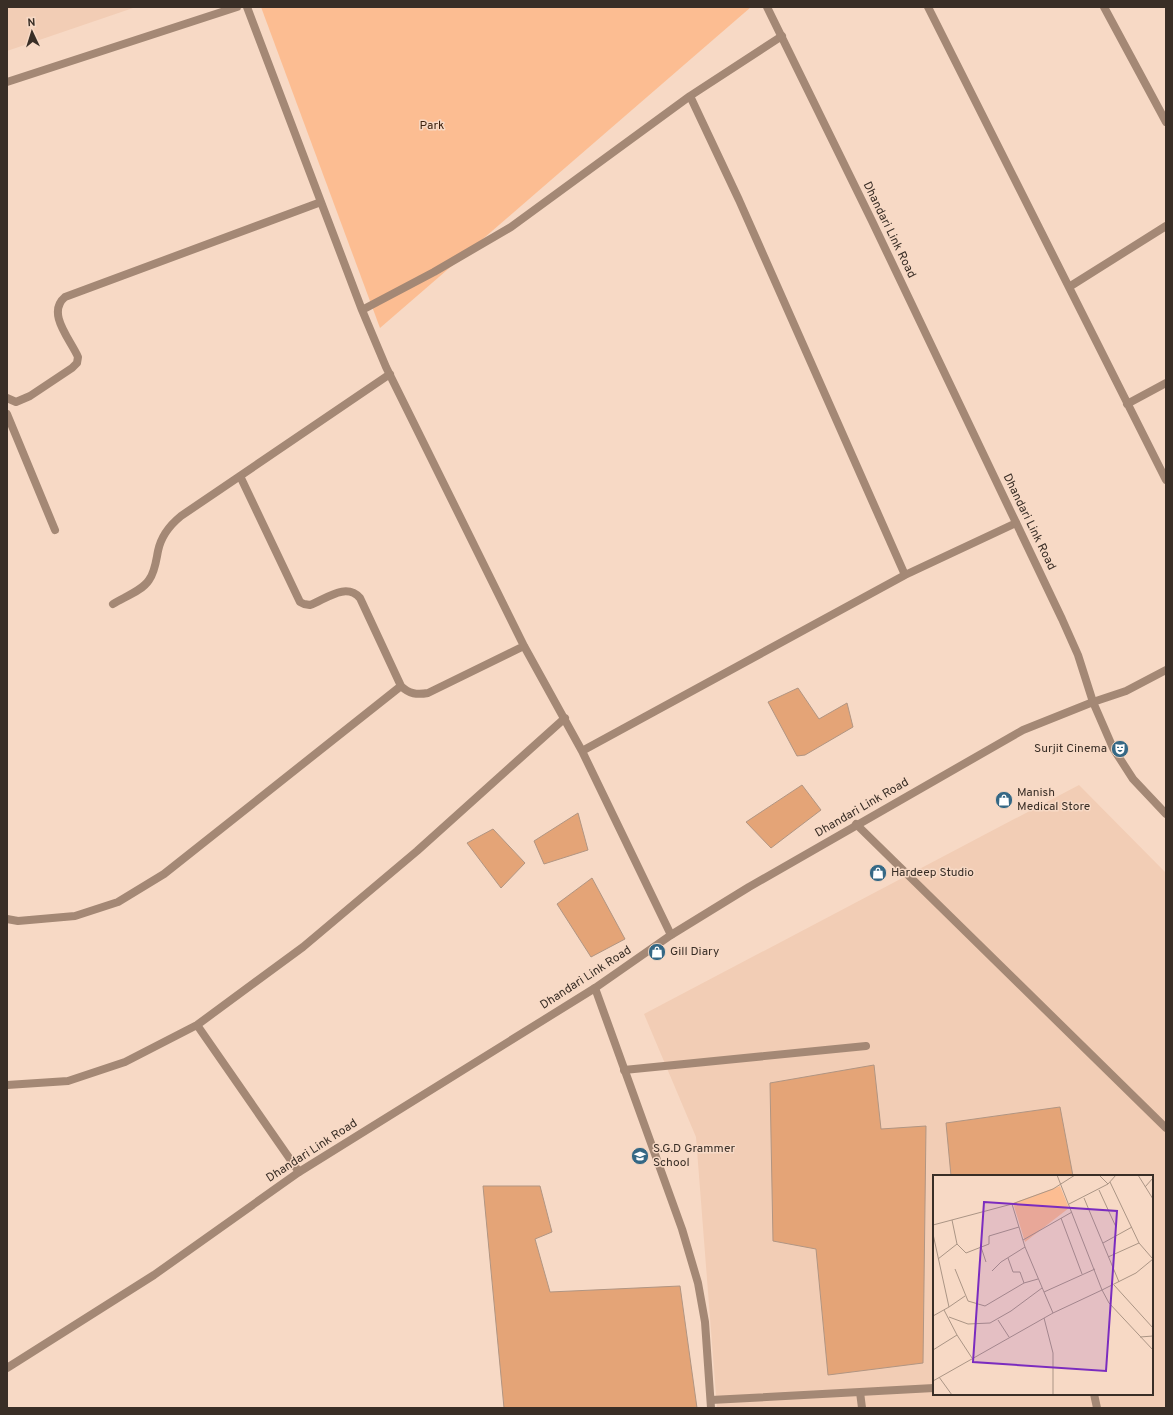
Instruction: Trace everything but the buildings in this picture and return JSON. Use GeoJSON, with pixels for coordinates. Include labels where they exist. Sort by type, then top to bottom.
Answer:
{"type":"FeatureCollection","features":[{"type":"Feature","properties":{"kind":"street"},"geometry":{"type":"LineString","coordinates":[[7,82],[237,7]]}},
{"type":"Feature","properties":{"kind":"street"},"geometry":{"type":"LineString","coordinates":[[247,7],[362,310],[390,374],[524,646],[582,751],[671,935]]}},
{"type":"Feature","properties":{"kind":"street","name":"Dhandari Link Road"},"geometry":{"type":"LineString","coordinates":[[7,1368],[154,1275],[299,1172],[595,988],[671,935],[856,824],[1023,730],[1093,702],[1078,655],[1016,523],[767,7]]}},
{"type":"Feature","properties":{"kind":"street"},"geometry":{"type":"LineString","coordinates":[[928,7],[1166,480]]}},
{"type":"Feature","properties":{"kind":"street"},"geometry":{"type":"LineString","coordinates":[[1104,7],[1166,122]]}},
{"type":"Feature","properties":{"kind":"street"},"geometry":{"type":"LineString","coordinates":[[362,310],[434,272],[511,227],[690,96],[782,36]]}},
{"type":"Feature","properties":{"kind":"street"},"geometry":{"type":"LineString","coordinates":[[690,96],[739,200],[905,575]]}},
{"type":"Feature","properties":{"kind":"street"},"geometry":{"type":"LineString","coordinates":[[7,398],[16,402],[30,396],[72,368],[77,363],[78,357],[60,322],[57,312],[59,302],[65,297],[321,202]]}},
{"type":"Feature","properties":{"kind":"street"},"geometry":{"type":"LineString","coordinates":[[1069,287],[1166,226]]}},
{"type":"Feature","properties":{"kind":"street"},"geometry":{"type":"LineString","coordinates":[[113,604],[149,581],[154,570],[158,549],[164,534],[171,524],[390,374]]}},
{"type":"Feature","properties":{"kind":"street"},"geometry":{"type":"LineString","coordinates":[[1127,404],[1166,383]]}},
{"type":"Feature","properties":{"kind":"street"},"geometry":{"type":"LineString","coordinates":[[7,414],[55,530]]}},
{"type":"Feature","properties":{"kind":"street"},"geometry":{"type":"LineString","coordinates":[[240,476],[300,602],[310,605],[344,590],[356,593],[360,598],[401,686],[413,694],[428,693],[524,646]]}},
{"type":"Feature","properties":{"kind":"street"},"geometry":{"type":"LineString","coordinates":[[582,751],[905,575],[1016,523]]}},
{"type":"Feature","properties":{"kind":"street"},"geometry":{"type":"LineString","coordinates":[[1166,670],[1126,691],[1093,702],[1113,748],[1133,780],[1166,814]]}},
{"type":"Feature","properties":{"kind":"street"},"geometry":{"type":"LineString","coordinates":[[7,919],[18,921],[75,916],[118,902],[164,874],[401,686]]}},
{"type":"Feature","properties":{"kind":"street"},"geometry":{"type":"LineString","coordinates":[[7,1085],[68,1080],[125,1062],[197,1025],[303,947],[417,851],[565,718]]}},
{"type":"Feature","properties":{"kind":"street"},"geometry":{"type":"LineString","coordinates":[[856,824],[1166,1128]]}},
{"type":"Feature","properties":{"kind":"street"},"geometry":{"type":"LineString","coordinates":[[595,988],[682,1229],[698,1283],[705,1322],[711,1404],[860,1392],[933,1388]]}},
{"type":"Feature","properties":{"kind":"street"},"geometry":{"type":"LineString","coordinates":[[197,1025],[299,1172]]}},
{"type":"Feature","properties":{"kind":"street"},"geometry":{"type":"LineString","coordinates":[[624,1070],[866,1046]]}},
{"type":"Feature","properties":{"kind":"street"},"geometry":{"type":"LineString","coordinates":[[860,1392],[862,1408]]}},
{"type":"Feature","properties":{"kind":"street"},"geometry":{"type":"LineString","coordinates":[[1094,1395],[1096,1408]]}},
{"type":"Feature","properties":{"kind":"shaded area"},"geometry":{"type":"Polygon","coordinates":[[[7,7],[136,7],[7,51],[7,7]]]}},
{"type":"Feature","properties":{"kind":"shaded area"},"geometry":{"type":"Polygon","coordinates":[[[1079,785],[1166,873],[1166,1408],[717,1408],[696,1137],[644,1014],[1079,785]]]}},
{"type":"Feature","properties":{"kind":"green space","name":"Park"},"geometry":{"type":"Polygon","coordinates":[[[261,7],[751,7],[380,328],[261,7]]]}},
{"type":"Feature","properties":{"kind":"place","name":"Surjit Cinema"},"geometry":{"type":"Point","coordinates":[1120,749]}},
{"type":"Feature","properties":{"kind":"place","name":"Manish Medical Store"},"geometry":{"type":"Point","coordinates":[1004,800]}},
{"type":"Feature","properties":{"kind":"place","name":"Hardeep Studio"},"geometry":{"type":"Point","coordinates":[878,873]}},
{"type":"Feature","properties":{"kind":"place","name":"Gill Diary"},"geometry":{"type":"Point","coordinates":[657,952]}},
{"type":"Feature","properties":{"kind":"place","name":"S.G.D Grammer School"},"geometry":{"type":"Point","coordinates":[640,1156]}}]}
